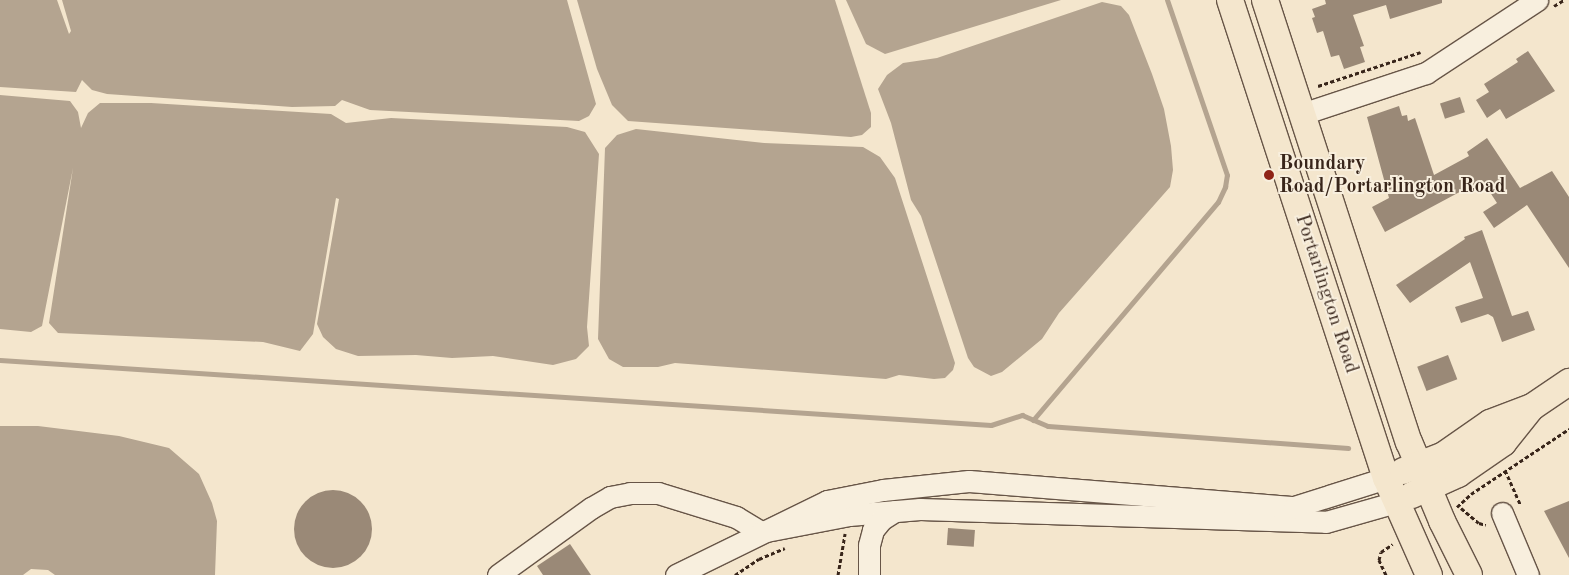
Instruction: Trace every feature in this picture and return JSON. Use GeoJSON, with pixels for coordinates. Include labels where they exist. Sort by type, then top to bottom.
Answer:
{"type":"FeatureCollection","features":[{"type":"Feature","properties":{"kind":"main road","name":"Portarlington Road"},"geometry":{"type":"LineString","coordinates":[[1230,0],[1386,478],[1429,575]]}},
{"type":"Feature","properties":{"kind":"main road","name":"Portarlington Road"},"geometry":{"type":"LineString","coordinates":[[1265,0],[1423,476],[1469,575]]}},
{"type":"Feature","properties":{"kind":"main road"},"geometry":{"type":"LineString","coordinates":[[1386,478],[1458,474],[1503,443],[1532,407],[1569,382]]}},
{"type":"Feature","properties":{"kind":"main road"},"geometry":{"type":"LineString","coordinates":[[1396,502],[1423,476]]}},
{"type":"Feature","properties":{"kind":"street"},"geometry":{"type":"LineString","coordinates":[[1302,114],[1426,73],[1537,0]]}},
{"type":"Feature","properties":{"kind":"street"},"geometry":{"type":"LineString","coordinates":[[676,575],[760,532],[827,502],[925,485],[968,481],[1294,507],[1386,478]]}},
{"type":"Feature","properties":{"kind":"street"},"geometry":{"type":"LineString","coordinates":[[498,575],[591,508],[610,497],[630,493],[658,493],[736,518],[760,532],[825,519],[920,510],[1326,522],[1396,502]]}},
{"type":"Feature","properties":{"kind":"street"},"geometry":{"type":"LineString","coordinates":[[869,575],[869,545],[873,530],[882,519],[895,512]]}},
{"type":"Feature","properties":{"kind":"street"},"geometry":{"type":"LineString","coordinates":[[1506,521],[1528,575]]}},
{"type":"Feature","properties":{"kind":"street"},"geometry":{"type":"LineString","coordinates":[[685,575],[710,557]]}},
{"type":"Feature","properties":{"kind":"path"},"geometry":{"type":"LineString","coordinates":[[1318,86],[1423,51]]}},
{"type":"Feature","properties":{"kind":"path"},"geometry":{"type":"LineString","coordinates":[[1451,512],[1471,494],[1569,429]]}},
{"type":"Feature","properties":{"kind":"path"},"geometry":{"type":"LineString","coordinates":[[1458,506],[1479,523],[1506,521]]}},
{"type":"Feature","properties":{"kind":"path"},"geometry":{"type":"LineString","coordinates":[[838,575],[845,531]]}},
{"type":"Feature","properties":{"kind":"path"},"geometry":{"type":"LineString","coordinates":[[1386,575],[1378,560],[1381,552],[1396,542]]}},
{"type":"Feature","properties":{"kind":"shaded area"},"geometry":{"type":"Polygon","coordinates":[[[0,0],[57,0],[69,34],[71,31],[62,0],[567,0],[596,104],[589,116],[579,121],[370,110],[342,100],[335,106],[292,107],[107,94],[92,90],[82,80],[76,92],[0,87],[0,0]]]}},
{"type":"Feature","properties":{"kind":"shaded area"},"geometry":{"type":"Polygon","coordinates":[[[577,0],[835,0],[871,113],[871,127],[862,135],[851,137],[628,121],[612,105],[597,69],[577,0]]]}},
{"type":"Feature","properties":{"kind":"shaded area"},"geometry":{"type":"Polygon","coordinates":[[[846,0],[1061,0],[885,54],[866,44],[846,0]]]}},
{"type":"Feature","properties":{"kind":"shaded area"},"geometry":{"type":"Polygon","coordinates":[[[1102,2],[1121,6],[1129,15],[1152,74],[1164,109],[1171,146],[1173,170],[1170,187],[1059,313],[1042,339],[1002,372],[991,376],[974,367],[968,358],[921,216],[911,200],[891,123],[878,89],[887,75],[903,63],[937,58],[1102,2]]]}},
{"type":"Feature","properties":{"kind":"shaded area"},"geometry":{"type":"Polygon","coordinates":[[[0,95],[70,101],[78,112],[81,128],[88,113],[100,103],[151,103],[331,114],[346,123],[391,118],[567,127],[585,132],[599,154],[587,327],[589,346],[576,359],[553,365],[493,356],[452,358],[416,355],[358,356],[336,349],[323,337],[317,324],[339,199],[336,198],[313,334],[300,351],[263,342],[58,333],[49,323],[73,168],[42,326],[31,332],[0,329],[0,95]]]}},
{"type":"Feature","properties":{"kind":"shaded area"},"geometry":{"type":"Polygon","coordinates":[[[636,129],[764,143],[863,147],[880,157],[895,178],[955,363],[953,370],[945,378],[934,379],[899,375],[886,379],[675,363],[658,367],[623,367],[609,359],[598,339],[605,148],[617,135],[636,129]]]}},
{"type":"Feature","properties":{"kind":"shaded area"},"geometry":{"type":"Polygon","coordinates":[[[0,426],[38,426],[119,436],[169,448],[199,474],[212,503],[217,521],[215,575],[55,575],[48,570],[31,569],[23,575],[0,575],[0,426]]]}},
{"type":"Feature","properties":{"kind":"building"},"geometry":{"type":"Polygon","coordinates":[[[1325,0],[1442,0],[1442,3],[1390,19],[1386,5],[1353,15],[1364,46],[1360,47],[1365,62],[1344,69],[1339,55],[1331,57],[1323,31],[1317,33],[1312,18],[1315,17],[1312,9],[1326,4],[1325,0]]]}},
{"type":"Feature","properties":{"kind":"building"},"geometry":{"type":"Polygon","coordinates":[[[1528,51],[1555,91],[1506,119],[1500,109],[1487,118],[1476,100],[1489,92],[1484,84],[1518,62],[1516,59],[1528,51]]]}},
{"type":"Feature","properties":{"kind":"building"},"geometry":{"type":"Polygon","coordinates":[[[1460,97],[1465,112],[1445,119],[1440,103],[1460,97]]]}},
{"type":"Feature","properties":{"kind":"building"},"geometry":{"type":"Polygon","coordinates":[[[1399,106],[1402,116],[1407,115],[1408,121],[1415,118],[1434,175],[1469,156],[1467,152],[1487,138],[1520,188],[1552,171],[1569,197],[1569,268],[1527,205],[1494,228],[1483,212],[1497,203],[1482,180],[1385,232],[1372,207],[1389,198],[1367,117],[1399,106]]]}},
{"type":"Feature","properties":{"kind":"building"},"geometry":{"type":"Polygon","coordinates":[[[1482,230],[1512,316],[1528,311],[1535,330],[1502,342],[1493,317],[1488,314],[1461,323],[1455,307],[1483,298],[1470,262],[1410,303],[1396,285],[1465,239],[1464,237],[1482,230]]]}},
{"type":"Feature","properties":{"kind":"building"},"geometry":{"type":"Polygon","coordinates":[[[1448,355],[1457,379],[1427,391],[1417,367],[1448,355]]]}},
{"type":"Feature","properties":{"kind":"building"},"geometry":{"type":"Polygon","coordinates":[[[333,490],[348,493],[360,502],[369,514],[372,529],[369,544],[360,556],[348,565],[333,568],[318,565],[306,556],[297,544],[294,529],[297,514],[306,502],[318,493],[333,490]]]}},
{"type":"Feature","properties":{"kind":"building"},"geometry":{"type":"Polygon","coordinates":[[[1569,501],[1569,558],[1544,511],[1569,501]]]}},
{"type":"Feature","properties":{"kind":"building"},"geometry":{"type":"Polygon","coordinates":[[[948,528],[975,530],[974,547],[947,545],[948,528]]]}},
{"type":"Feature","properties":{"kind":"building"},"geometry":{"type":"Polygon","coordinates":[[[570,544],[591,575],[543,575],[537,566],[570,544]]]}},
{"type":"Feature","properties":{"kind":"waterway"},"geometry":{"type":"LineString","coordinates":[[1033,420],[1218,202],[1225,187],[1227,175],[1167,0]]}},
{"type":"Feature","properties":{"kind":"waterway"},"geometry":{"type":"LineString","coordinates":[[0,360],[991,425],[1022,415],[1048,426],[1348,448]]}},
{"type":"Feature","properties":{"kind":"place","name":"Boundary Road/Portarlington Road"},"geometry":{"type":"Point","coordinates":[1269,175]}}]}
